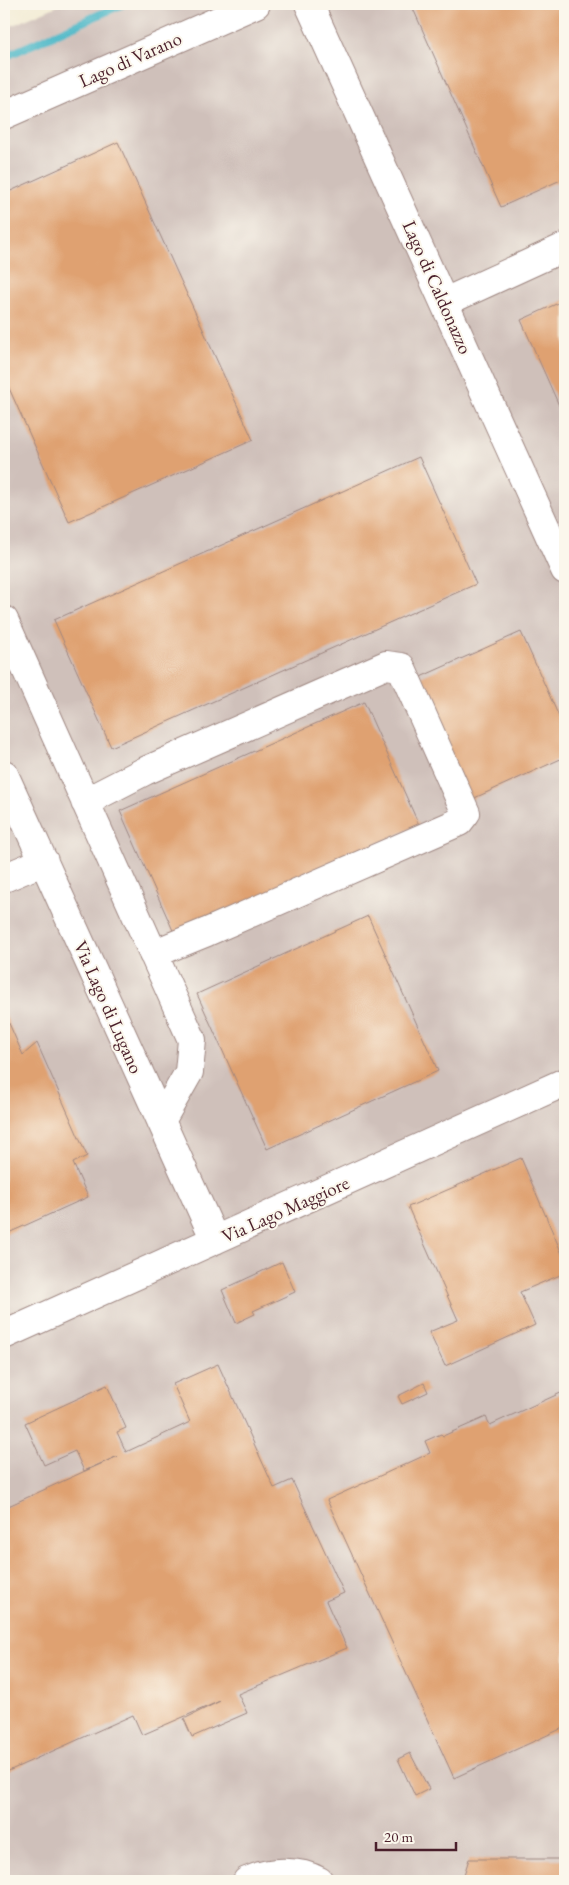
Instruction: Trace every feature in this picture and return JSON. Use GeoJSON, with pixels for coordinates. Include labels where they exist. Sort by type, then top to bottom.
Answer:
{"type":"FeatureCollection","features":[{"type":"Feature","properties":{"kind":"street","name":"Lago di Varano"},"geometry":{"type":"LineString","coordinates":[[4,115],[256,4]]}},
{"type":"Feature","properties":{"kind":"street","name":"Lago di Caldonazzo"},"geometry":{"type":"LineString","coordinates":[[309,4],[565,570]]}},
{"type":"Feature","properties":{"kind":"street"},"geometry":{"type":"LineString","coordinates":[[445,302],[565,248]]}},
{"type":"Feature","properties":{"kind":"street"},"geometry":{"type":"LineString","coordinates":[[4,620],[192,1040],[189,1072],[160,1121]]}},
{"type":"Feature","properties":{"kind":"street"},"geometry":{"type":"LineString","coordinates":[[85,802],[145,771],[386,666],[401,667],[466,812],[459,822],[153,954]]}},
{"type":"Feature","properties":{"kind":"street","name":"Via Lago di Lugano"},"geometry":{"type":"LineString","coordinates":[[4,774],[215,1240]]}},
{"type":"Feature","properties":{"kind":"street"},"geometry":{"type":"LineString","coordinates":[[4,878],[44,861]]}},
{"type":"Feature","properties":{"kind":"street","name":"Via Lago Maggiore"},"geometry":{"type":"LineString","coordinates":[[4,1335],[565,1082]]}},
{"type":"Feature","properties":{"kind":"street"},"geometry":{"type":"LineString","coordinates":[[247,1881],[280,1872],[309,1875],[319,1881]]}},
{"type":"Feature","properties":{"kind":"shaded area"},"geometry":{"type":"Polygon","coordinates":[[[62,4],[565,4],[565,1881],[4,1881],[4,29],[62,4]]]}},
{"type":"Feature","properties":{"kind":"building"},"geometry":{"type":"Polygon","coordinates":[[[411,4],[565,4],[565,178],[501,207],[411,4]]]}},
{"type":"Feature","properties":{"kind":"building"},"geometry":{"type":"Polygon","coordinates":[[[118,142],[253,440],[69,522],[4,377],[4,194],[118,142]]]}},
{"type":"Feature","properties":{"kind":"building"},"geometry":{"type":"Polygon","coordinates":[[[565,300],[565,419],[521,320],[565,300]]]}},
{"type":"Feature","properties":{"kind":"building"},"geometry":{"type":"Polygon","coordinates":[[[419,457],[476,584],[111,747],[54,620],[419,457]]]}},
{"type":"Feature","properties":{"kind":"building"},"geometry":{"type":"Polygon","coordinates":[[[521,632],[565,730],[565,757],[470,800],[416,679],[521,632]]]}},
{"type":"Feature","properties":{"kind":"building"},"geometry":{"type":"Polygon","coordinates":[[[364,702],[419,825],[175,935],[120,811],[364,702]]]}},
{"type":"Feature","properties":{"kind":"building"},"geometry":{"type":"Polygon","coordinates":[[[368,916],[438,1071],[267,1149],[197,994],[368,916]]]}},
{"type":"Feature","properties":{"kind":"building"},"geometry":{"type":"Polygon","coordinates":[[[4,1012],[23,1055],[37,1043],[87,1156],[73,1163],[88,1197],[4,1235],[4,1012]]]}},
{"type":"Feature","properties":{"kind":"building"},"geometry":{"type":"Polygon","coordinates":[[[521,1158],[565,1261],[565,1273],[520,1292],[535,1325],[445,1366],[429,1332],[458,1320],[408,1207],[521,1158]]]}},
{"type":"Feature","properties":{"kind":"building"},"geometry":{"type":"Polygon","coordinates":[[[282,1262],[295,1292],[253,1311],[255,1314],[236,1323],[222,1290],[282,1262]]]}},
{"type":"Feature","properties":{"kind":"building"},"geometry":{"type":"Polygon","coordinates":[[[218,1364],[274,1488],[292,1480],[344,1593],[326,1601],[347,1648],[238,1694],[247,1713],[192,1737],[184,1719],[220,1701],[142,1735],[133,1715],[4,1773],[4,1508],[118,1456],[84,1471],[75,1451],[44,1465],[25,1423],[107,1385],[126,1428],[117,1432],[126,1452],[190,1422],[173,1384],[218,1364]]]}},
{"type":"Feature","properties":{"kind":"building"},"geometry":{"type":"Polygon","coordinates":[[[424,1383],[428,1392],[402,1404],[398,1396],[424,1383]]]}},
{"type":"Feature","properties":{"kind":"building"},"geometry":{"type":"Polygon","coordinates":[[[565,1391],[565,1727],[454,1778],[327,1500],[430,1453],[425,1441],[441,1434],[443,1436],[486,1417],[490,1425],[565,1391]]]}},
{"type":"Feature","properties":{"kind":"building"},"geometry":{"type":"Polygon","coordinates":[[[410,1753],[429,1789],[415,1796],[398,1759],[410,1753]]]}},
{"type":"Feature","properties":{"kind":"building"},"geometry":{"type":"Polygon","coordinates":[[[469,1859],[565,1859],[565,1881],[462,1881],[469,1859]]]}},
{"type":"Feature","properties":{"kind":"waterway"},"geometry":{"type":"LineString","coordinates":[[4,57],[123,4]]}}]}
